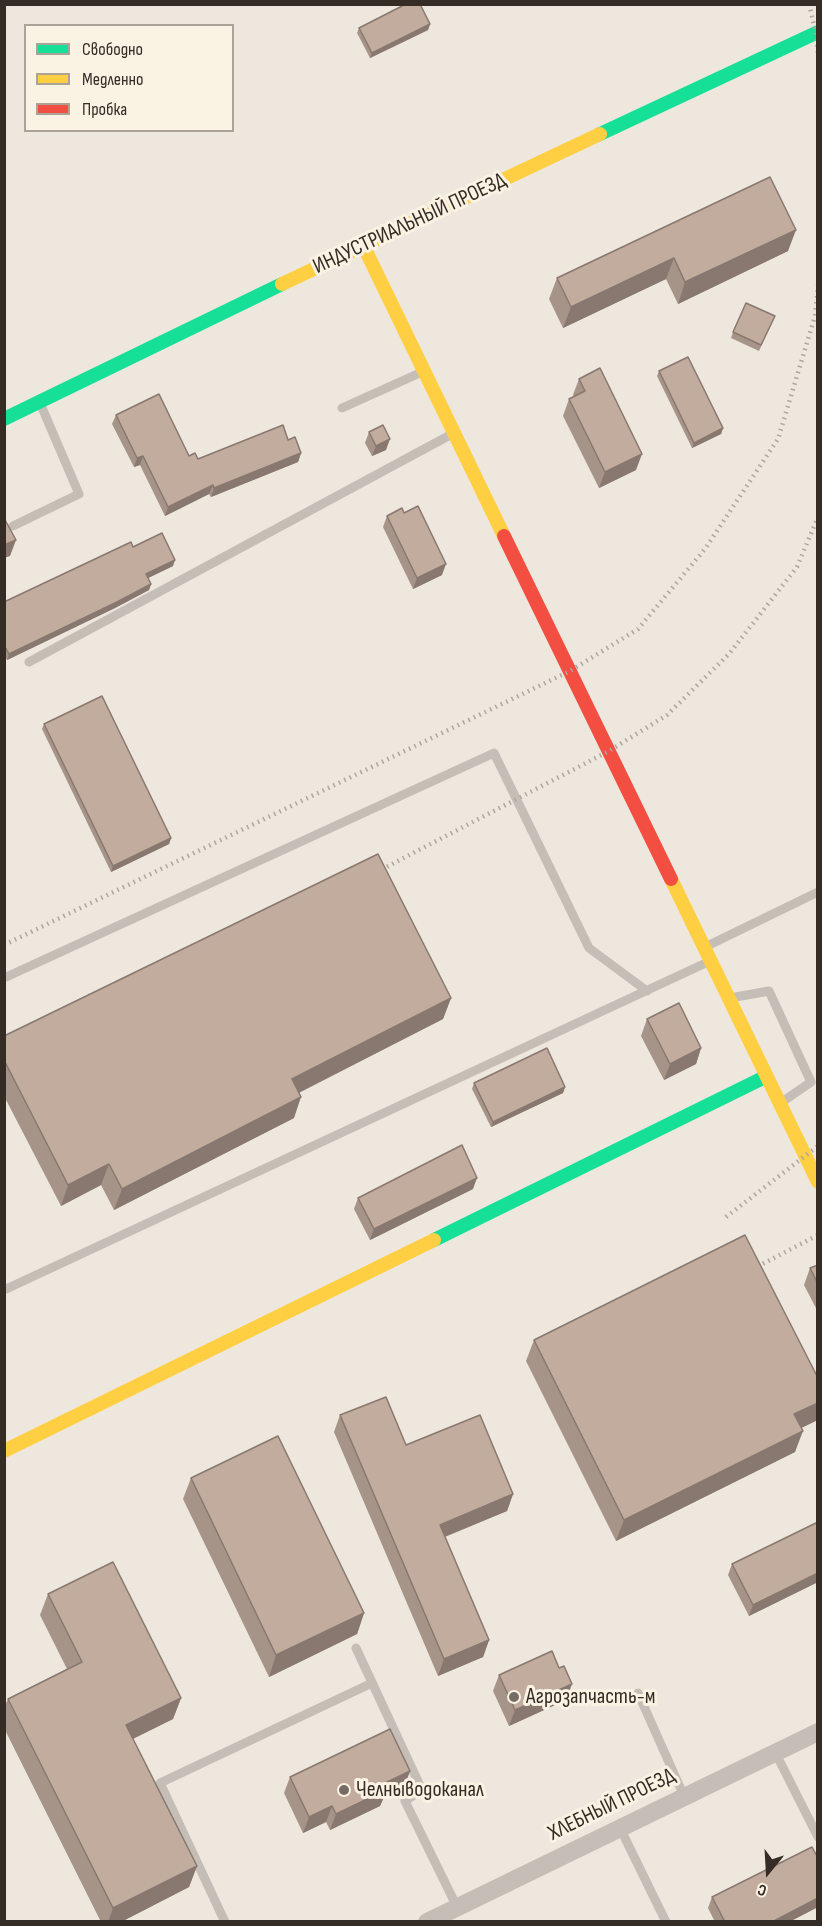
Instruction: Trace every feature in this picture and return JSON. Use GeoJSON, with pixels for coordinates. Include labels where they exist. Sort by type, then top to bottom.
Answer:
{"type":"FeatureCollection","features":[{"type":"Feature","properties":{"kind":"street","name":"ИНДУСТРИАЛЬНЫЙ ПРОЕЗД"},"geometry":{"type":"LineString","coordinates":[[4,419],[363,245],[818,32]]}},
{"type":"Feature","properties":{"kind":"street"},"geometry":{"type":"LineString","coordinates":[[363,245],[778,1104],[818,1182]]}},
{"type":"Feature","properties":{"kind":"street"},"geometry":{"type":"LineString","coordinates":[[4,1451],[765,1077]]}},
{"type":"Feature","properties":{"kind":"street","name":"ХЛЕБНЫЙ ПРОЕЗД"},"geometry":{"type":"LineString","coordinates":[[427,1922],[818,1732]]}},
{"type":"Feature","properties":{"kind":"lane"},"geometry":{"type":"LineString","coordinates":[[342,408],[424,371]]}},
{"type":"Feature","properties":{"kind":"lane"},"geometry":{"type":"LineString","coordinates":[[13,526],[78,494],[39,402]]}},
{"type":"Feature","properties":{"kind":"lane"},"geometry":{"type":"LineString","coordinates":[[29,662],[454,433]]}},
{"type":"Feature","properties":{"kind":"lane"},"geometry":{"type":"LineString","coordinates":[[4,978],[494,753],[589,948],[647,991]]}},
{"type":"Feature","properties":{"kind":"lane"},"geometry":{"type":"LineString","coordinates":[[703,948],[818,892]]}},
{"type":"Feature","properties":{"kind":"lane"},"geometry":{"type":"LineString","coordinates":[[4,1290],[710,961]]}},
{"type":"Feature","properties":{"kind":"lane"},"geometry":{"type":"LineString","coordinates":[[727,998],[769,991],[811,1082],[778,1104]]}},
{"type":"Feature","properties":{"kind":"lane"},"geometry":{"type":"LineString","coordinates":[[356,1648],[422,1790],[405,1801],[457,1907]]}},
{"type":"Feature","properties":{"kind":"lane"},"geometry":{"type":"LineString","coordinates":[[225,1922],[160,1783],[372,1683]]}},
{"type":"Feature","properties":{"kind":"lane"},"geometry":{"type":"LineString","coordinates":[[638,1693],[684,1796]]}},
{"type":"Feature","properties":{"kind":"lane"},"geometry":{"type":"LineString","coordinates":[[775,1752],[818,1838]]}},
{"type":"Feature","properties":{"kind":"lane"},"geometry":{"type":"LineString","coordinates":[[620,1827],[666,1922]]}},
{"type":"Feature","properties":{"kind":"building"},"geometry":{"type":"Polygon","coordinates":[[[406,4],[420,4],[430,24],[372,53],[359,28],[406,4]]]}},
{"type":"Feature","properties":{"kind":"building"},"geometry":{"type":"Polygon","coordinates":[[[770,177],[796,230],[685,282],[674,258],[571,307],[557,278],[770,177]]]}},
{"type":"Feature","properties":{"kind":"building"},"geometry":{"type":"Polygon","coordinates":[[[746,303],[775,316],[761,345],[733,332],[746,303]]]}},
{"type":"Feature","properties":{"kind":"building"},"geometry":{"type":"Polygon","coordinates":[[[688,357],[723,428],[694,443],[659,371],[688,357]]]}},
{"type":"Feature","properties":{"kind":"building"},"geometry":{"type":"Polygon","coordinates":[[[600,368],[642,454],[605,472],[569,399],[585,391],[579,379],[600,368]]]}},
{"type":"Feature","properties":{"kind":"building"},"geometry":{"type":"Polygon","coordinates":[[[159,394],[189,456],[195,453],[198,459],[283,425],[288,440],[295,437],[301,453],[214,488],[213,485],[168,507],[143,456],[137,458],[116,415],[159,394]]]}},
{"type":"Feature","properties":{"kind":"building"},"geometry":{"type":"Polygon","coordinates":[[[383,425],[390,439],[376,446],[369,432],[383,425]]]}},
{"type":"Feature","properties":{"kind":"building"},"geometry":{"type":"Polygon","coordinates":[[[418,506],[446,564],[417,578],[387,516],[402,508],[404,513],[418,506]]]}},
{"type":"Feature","properties":{"kind":"building"},"geometry":{"type":"Polygon","coordinates":[[[4,518],[16,540],[4,545],[4,518]]]}},
{"type":"Feature","properties":{"kind":"building"},"geometry":{"type":"Polygon","coordinates":[[[162,533],[175,560],[146,574],[151,584],[9,654],[4,645],[4,602],[131,542],[133,547],[162,533]]]}},
{"type":"Feature","properties":{"kind":"building"},"geometry":{"type":"Polygon","coordinates":[[[102,696],[171,838],[113,866],[44,724],[102,696]]]}},
{"type":"Feature","properties":{"kind":"building"},"geometry":{"type":"Polygon","coordinates":[[[378,854],[451,998],[292,1079],[301,1097],[122,1189],[109,1164],[68,1185],[4,1060],[4,1036],[378,854]]]}},
{"type":"Feature","properties":{"kind":"building"},"geometry":{"type":"Polygon","coordinates":[[[679,1003],[701,1048],[670,1064],[647,1019],[679,1003]]]}},
{"type":"Feature","properties":{"kind":"building"},"geometry":{"type":"Polygon","coordinates":[[[547,1048],[565,1087],[493,1122],[474,1083],[547,1048]]]}},
{"type":"Feature","properties":{"kind":"building"},"geometry":{"type":"Polygon","coordinates":[[[462,1145],[477,1178],[374,1229],[358,1198],[462,1145]]]}},
{"type":"Feature","properties":{"kind":"building"},"geometry":{"type":"Polygon","coordinates":[[[745,1235],[818,1378],[818,1403],[794,1414],[803,1431],[624,1520],[534,1340],[745,1235]]]}},
{"type":"Feature","properties":{"kind":"building"},"geometry":{"type":"Polygon","coordinates":[[[818,1265],[818,1284],[810,1268],[818,1265]]]}},
{"type":"Feature","properties":{"kind":"building"},"geometry":{"type":"Polygon","coordinates":[[[386,1397],[406,1445],[480,1415],[513,1494],[440,1525],[489,1640],[444,1659],[340,1415],[386,1397]]]}},
{"type":"Feature","properties":{"kind":"building"},"geometry":{"type":"Polygon","coordinates":[[[278,1436],[364,1613],[276,1655],[191,1478],[278,1436]]]}},
{"type":"Feature","properties":{"kind":"building"},"geometry":{"type":"Polygon","coordinates":[[[818,1522],[818,1573],[753,1605],[732,1564],[818,1522]]]}},
{"type":"Feature","properties":{"kind":"building"},"geometry":{"type":"Polygon","coordinates":[[[113,1562],[181,1698],[126,1725],[197,1866],[113,1908],[8,1699],[82,1662],[48,1594],[113,1562]]]}},
{"type":"Feature","properties":{"kind":"building"},"geometry":{"type":"Polygon","coordinates":[[[552,1651],[559,1668],[564,1666],[572,1684],[515,1710],[499,1675],[552,1651]]]}},
{"type":"Feature","properties":{"kind":"building","name":"Челныводоканал"},"geometry":{"type":"Polygon","coordinates":[[[390,1729],[410,1771],[383,1784],[386,1790],[336,1814],[332,1806],[309,1817],[290,1777],[390,1729]]]}},
{"type":"Feature","properties":{"kind":"building"},"geometry":{"type":"Polygon","coordinates":[[[812,1847],[818,1858],[818,1898],[772,1922],[725,1922],[712,1897],[812,1847]]]}},
{"type":"Feature","properties":{"kind":"railway"},"geometry":{"type":"LineString","coordinates":[[809,4],[816,33],[818,55]]}},
{"type":"Feature","properties":{"kind":"railway"},"geometry":{"type":"LineString","coordinates":[[4,945],[570,671],[638,629],[705,549],[778,439],[815,316],[818,285]]}},
{"type":"Feature","properties":{"kind":"railway"},"geometry":{"type":"LineString","coordinates":[[371,875],[609,751],[667,715],[729,654],[797,567],[818,517]]}},
{"type":"Feature","properties":{"kind":"railway"},"geometry":{"type":"LineString","coordinates":[[726,1217],[818,1146]]}},
{"type":"Feature","properties":{"kind":"railway"},"geometry":{"type":"LineString","coordinates":[[747,1272],[818,1235]]}},
{"type":"Feature","properties":{"kind":"traffic: fast"},"geometry":{"type":"LineString","coordinates":[[600,134],[818,32]]}},
{"type":"Feature","properties":{"kind":"traffic: fast"},"geometry":{"type":"LineString","coordinates":[[4,419],[282,284]]}},
{"type":"Feature","properties":{"kind":"traffic: fast"},"geometry":{"type":"LineString","coordinates":[[434,1240],[765,1077]]}},
{"type":"Feature","properties":{"kind":"traffic: slow"},"geometry":{"type":"LineString","coordinates":[[282,284],[600,134]]}},
{"type":"Feature","properties":{"kind":"traffic: slow"},"geometry":{"type":"LineString","coordinates":[[363,245],[504,536]]}},
{"type":"Feature","properties":{"kind":"traffic: slow"},"geometry":{"type":"LineString","coordinates":[[671,879],[818,1182]]}},
{"type":"Feature","properties":{"kind":"traffic: slow"},"geometry":{"type":"LineString","coordinates":[[4,1451],[434,1240]]}},
{"type":"Feature","properties":{"kind":"traffic: jam"},"geometry":{"type":"LineString","coordinates":[[504,536],[671,879]]}},
{"type":"Feature","properties":{"kind":"place","name":"Агрозапчасть-м"},"geometry":{"type":"Point","coordinates":[514,1697]}},
{"type":"Feature","properties":{"kind":"place","name":"Челныводоканал"},"geometry":{"type":"Point","coordinates":[344,1790]}}]}
